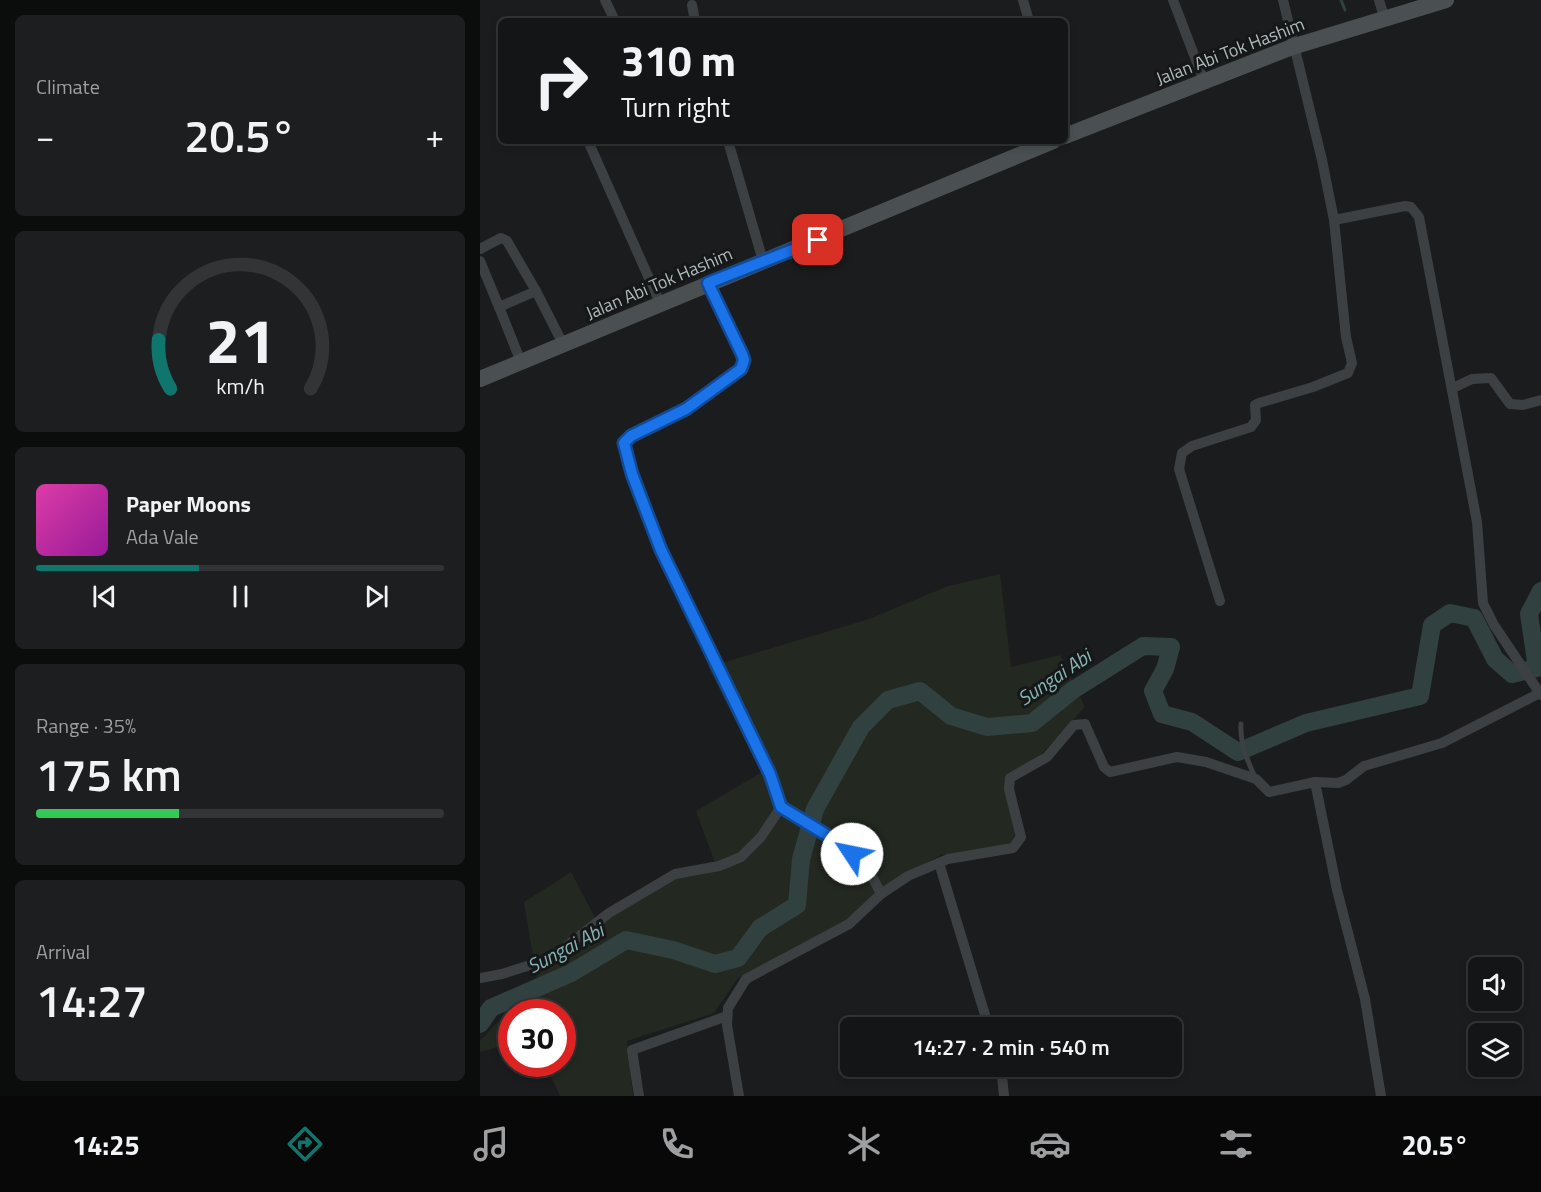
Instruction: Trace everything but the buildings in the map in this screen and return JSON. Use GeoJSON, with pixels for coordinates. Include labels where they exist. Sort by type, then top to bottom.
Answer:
{"type":"FeatureCollection","features":[{"type":"Feature","properties":{"kind":"main road","name":"Jalan Abi Tok Hashim"},"geometry":{"type":"LineString","coordinates":[[1068,135],[1292,47],[1384,17],[1446,0]]}},
{"type":"Feature","properties":{"kind":"main road","name":"Jalan Abi Tok Hashim"},"geometry":{"type":"LineString","coordinates":[[480,379],[763,261],[1024,147]]}},
{"type":"Feature","properties":{"kind":"street"},"geometry":{"type":"LineString","coordinates":[[605,0],[614,18]]}},
{"type":"Feature","properties":{"kind":"street"},"geometry":{"type":"LineString","coordinates":[[1023,0],[1028,18]]}},
{"type":"Feature","properties":{"kind":"street"},"geometry":{"type":"LineString","coordinates":[[1173,0],[1204,81]]}},
{"type":"Feature","properties":{"kind":"street"},"geometry":{"type":"LineString","coordinates":[[1220,601],[1179,469],[1182,453],[1192,446],[1251,427],[1256,420],[1255,405],[1313,387],[1348,372],[1352,363],[1346,337],[1334,220],[1322,160],[1292,47],[1283,0]]}},
{"type":"Feature","properties":{"kind":"street"},"geometry":{"type":"LineString","coordinates":[[1379,0],[1384,17]]}},
{"type":"Feature","properties":{"kind":"street"},"geometry":{"type":"LineString","coordinates":[[692,5],[694,18]]}},
{"type":"Feature","properties":{"kind":"street"},"geometry":{"type":"LineString","coordinates":[[589,144],[660,303]]}},
{"type":"Feature","properties":{"kind":"street"},"geometry":{"type":"LineString","coordinates":[[729,144],[763,261]]}},
{"type":"Feature","properties":{"kind":"street"},"geometry":{"type":"LineString","coordinates":[[739,1096],[727,1016],[733,997],[747,979],[849,924],[881,894],[908,876],[957,857],[1005,850],[1016,845],[1021,837],[1009,789],[1010,778],[1047,757],[1079,722],[1087,727],[1100,759],[1110,772],[1177,757],[1206,762],[1256,778],[1269,792],[1315,782],[1338,783],[1364,766],[1442,743],[1540,694],[1489,617],[1483,603],[1477,522],[1419,217],[1411,207],[1406,206],[1334,220]]}},
{"type":"Feature","properties":{"kind":"street"},"geometry":{"type":"LineString","coordinates":[[480,249],[501,238],[507,241],[563,344]]}},
{"type":"Feature","properties":{"kind":"street"},"geometry":{"type":"LineString","coordinates":[[480,261],[521,362]]}},
{"type":"Feature","properties":{"kind":"street"},"geometry":{"type":"LineString","coordinates":[[708,283],[742,354],[744,360],[741,369],[686,409],[627,439],[625,448],[661,550],[785,809],[823,835],[843,845],[873,878],[881,894]]}},
{"type":"Feature","properties":{"kind":"street"},"geometry":{"type":"LineString","coordinates":[[499,307],[536,291]]}},
{"type":"Feature","properties":{"kind":"street"},"geometry":{"type":"LineString","coordinates":[[1453,388],[1472,379],[1485,377],[1496,383],[1510,404],[1523,405],[1541,400]]}},
{"type":"Feature","properties":{"kind":"street"},"geometry":{"type":"LineString","coordinates":[[1315,782],[1336,890],[1365,999],[1381,1096]]}},
{"type":"Feature","properties":{"kind":"street"},"geometry":{"type":"LineString","coordinates":[[480,978],[519,969],[559,952],[609,913],[675,874],[719,866],[741,857],[785,809]]}},
{"type":"Feature","properties":{"kind":"street"},"geometry":{"type":"LineString","coordinates":[[939,863],[987,1017]]}},
{"type":"Feature","properties":{"kind":"street"},"geometry":{"type":"LineString","coordinates":[[639,1096],[632,1050],[670,1034],[727,1016]]}},
{"type":"Feature","properties":{"kind":"street"},"geometry":{"type":"LineString","coordinates":[[1002,1077],[1004,1096]]}},
{"type":"Feature","properties":{"kind":"lane"},"geometry":{"type":"LineString","coordinates":[[1240,724],[1240,735],[1246,756],[1256,778]]}},
{"type":"Feature","properties":{"kind":"shaded area"},"geometry":{"type":"Polygon","coordinates":[[[1000,574],[1011,667],[1060,655],[1085,707],[1040,756],[1005,776],[1020,834],[1005,848],[941,855],[888,885],[825,940],[738,978],[714,1013],[627,1041],[633,1096],[560,1096],[551,1077],[576,1077],[576,999],[540,999],[524,902],[571,872],[598,923],[681,872],[716,866],[696,811],[762,772],[708,667],[869,619],[948,586],[1000,574]]]}},
{"type":"Feature","properties":{"kind":"shaded area"},"geometry":{"type":"Polygon","coordinates":[[[498,1022],[498,1047],[480,1052],[480,1041],[498,1022]]]}},
{"type":"Feature","properties":{"kind":"waterway"},"geometry":{"type":"LineString","coordinates":[[1341,0],[1345,10]]}},
{"type":"Feature","properties":{"kind":"waterway","name":"Sungai Abi"},"geometry":{"type":"LineString","coordinates":[[480,1024],[491,1008],[571,973],[626,940],[673,950],[715,964],[738,958],[760,928],[797,905],[801,859],[815,809],[861,727],[888,700],[920,691],[951,716],[987,727],[1032,723],[1073,690],[1143,646],[1171,647],[1165,669],[1153,691],[1162,714],[1192,722],[1238,752],[1306,723],[1420,696],[1432,625],[1450,613],[1474,618],[1495,659],[1512,674],[1537,668],[1529,614],[1541,591]]}},
{"type":"Feature","properties":{"kind":"route"},"geometry":{"type":"LineString","coordinates":[[818,240],[708,283],[742,354],[744,360],[741,369],[738,374],[686,409],[631,436],[624,443],[632,474],[661,550],[739,715],[770,774],[781,807],[823,835],[843,845],[852,854]]}}]}
